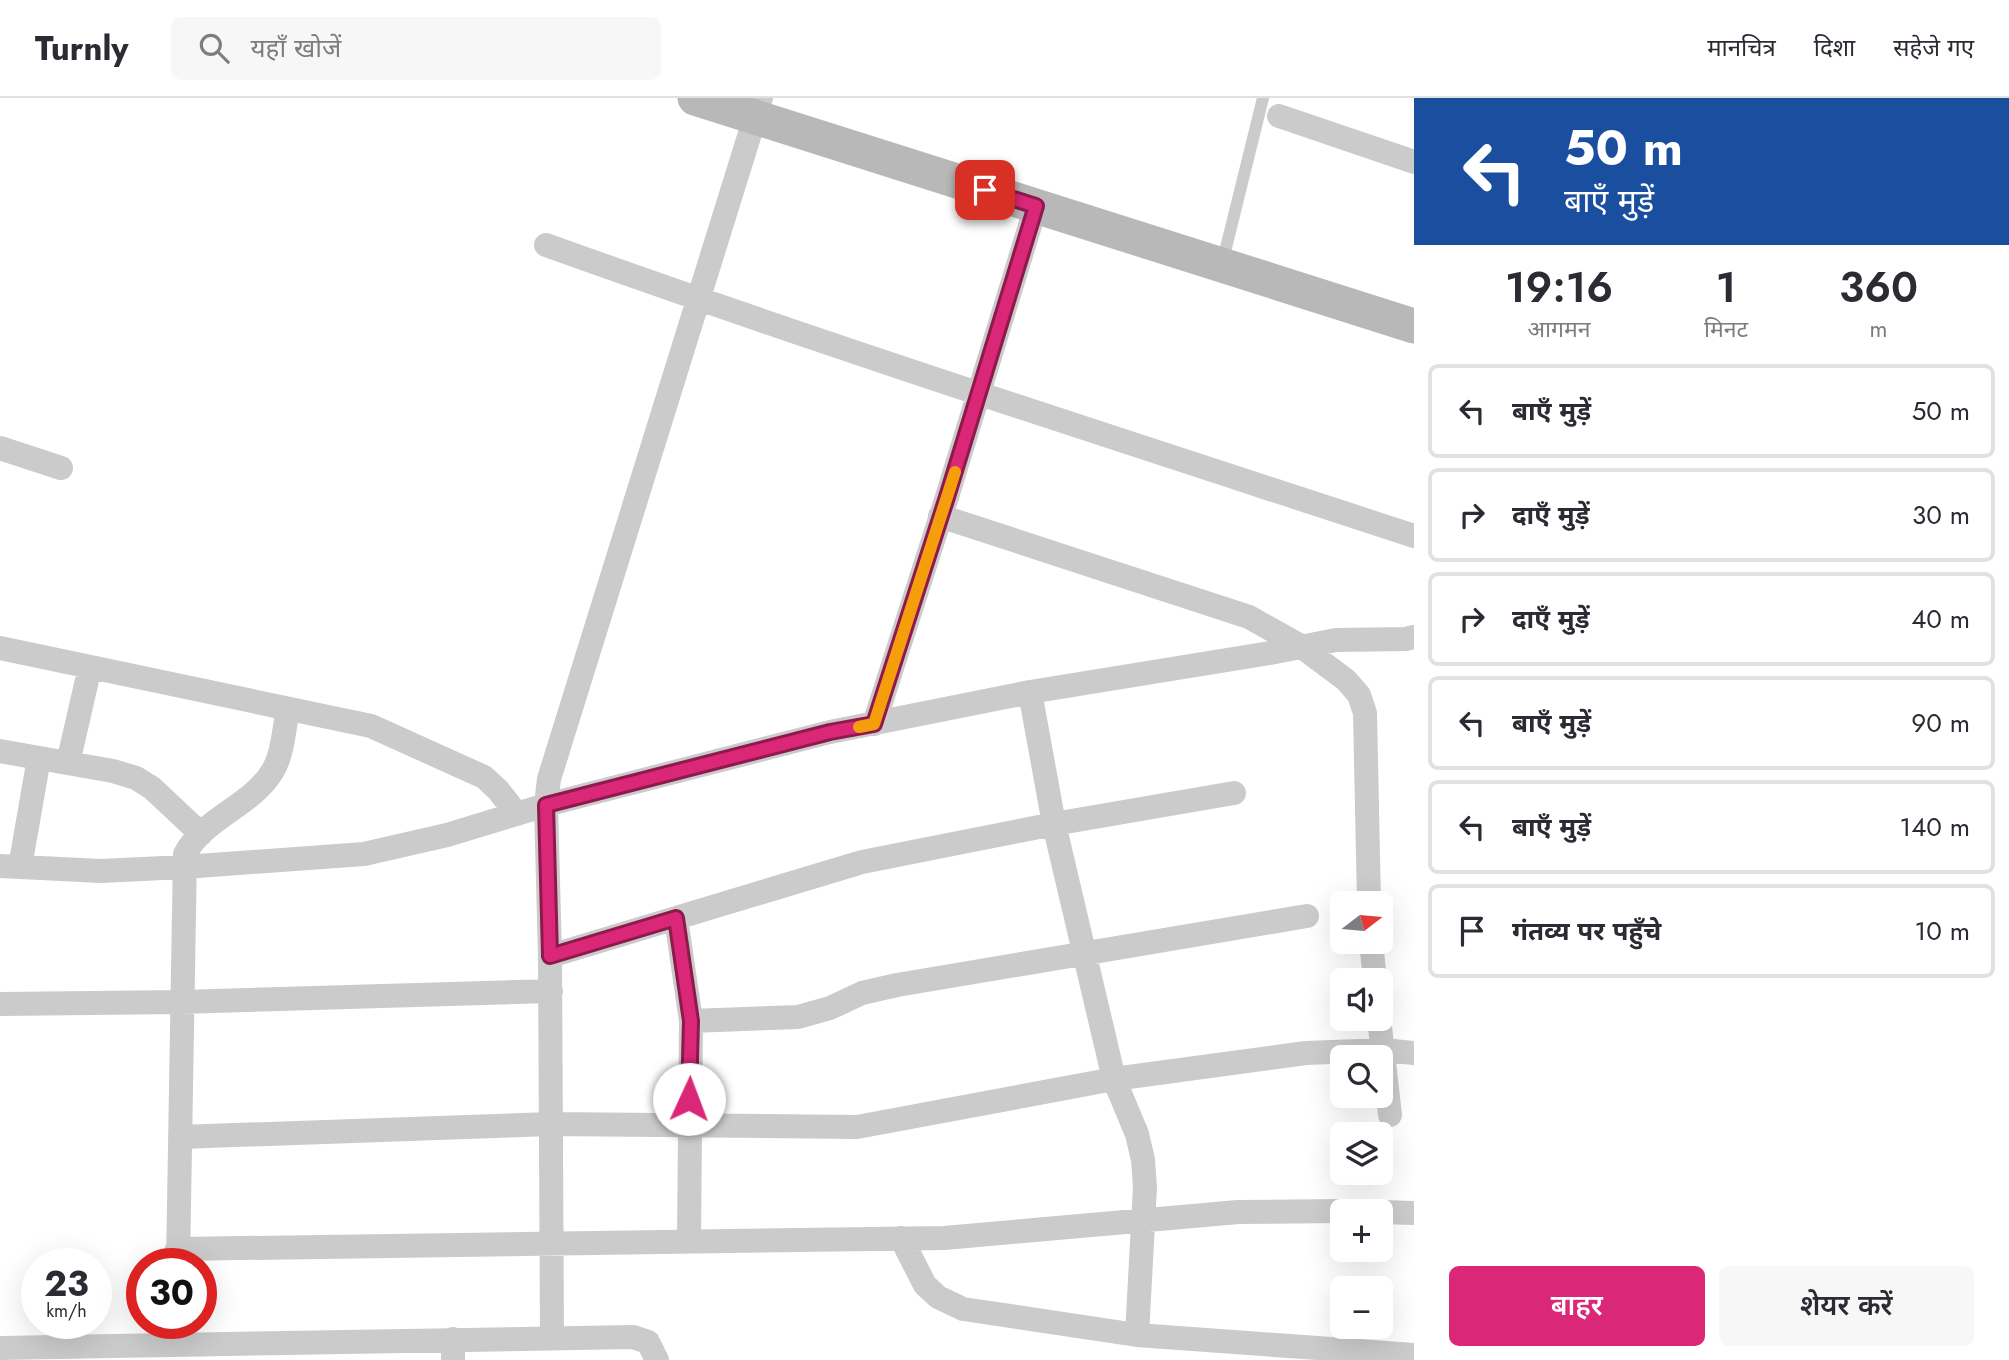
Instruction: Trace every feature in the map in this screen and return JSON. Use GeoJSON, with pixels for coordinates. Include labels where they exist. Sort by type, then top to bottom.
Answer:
{"type":"FeatureCollection","features":[{"type":"Feature","properties":{"kind":"main road"},"geometry":{"type":"LineString","coordinates":[[695,98],[758,108],[1036,206],[1414,326]]}},
{"type":"Feature","properties":{"kind":"street"},"geometry":{"type":"LineString","coordinates":[[1271,107],[1414,162]]}},
{"type":"Feature","properties":{"kind":"street"},"geometry":{"type":"LineString","coordinates":[[552,1337],[551,991],[546,805],[549,779],[758,108]]}},
{"type":"Feature","properties":{"kind":"street"},"geometry":{"type":"LineString","coordinates":[[874,724],[1036,206]]}},
{"type":"Feature","properties":{"kind":"street"},"geometry":{"type":"LineString","coordinates":[[546,245],[699,300],[978,394],[1414,536]]}},
{"type":"Feature","properties":{"kind":"street"},"geometry":{"type":"LineString","coordinates":[[0,448],[61,468]]}},
{"type":"Feature","properties":{"kind":"street"},"geometry":{"type":"LineString","coordinates":[[940,516],[1249,617],[1299,645],[1346,680],[1359,695],[1366,713],[1369,891]]}},
{"type":"Feature","properties":{"kind":"street"},"geometry":{"type":"LineString","coordinates":[[39,758],[10,867],[102,871],[364,854],[447,835],[546,805],[830,732],[1030,692],[1270,653],[1299,645],[1336,640],[1414,637]]}},
{"type":"Feature","properties":{"kind":"street"},"geometry":{"type":"LineString","coordinates":[[0,648],[371,726],[484,777],[517,814]]}},
{"type":"Feature","properties":{"kind":"street"},"geometry":{"type":"LineString","coordinates":[[68,763],[90,667]]}},
{"type":"Feature","properties":{"kind":"street"},"geometry":{"type":"LineString","coordinates":[[1030,692],[1054,824],[1114,1079],[1137,1134],[1143,1160],[1145,1188],[1138,1335]]}},
{"type":"Feature","properties":{"kind":"street"},"geometry":{"type":"LineString","coordinates":[[178,1248],[186,854],[201,834],[265,782],[274,770],[288,709]]}},
{"type":"Feature","properties":{"kind":"street"},"geometry":{"type":"LineString","coordinates":[[0,751],[113,771],[136,778],[152,788],[201,834]]}},
{"type":"Feature","properties":{"kind":"street"},"geometry":{"type":"LineString","coordinates":[[550,956],[862,862],[1054,824],[1234,793]]}},
{"type":"Feature","properties":{"kind":"street"},"geometry":{"type":"LineString","coordinates":[[691,1021],[798,1017],[830,1008],[862,993],[897,985],[1307,916]]}},
{"type":"Feature","properties":{"kind":"street"},"geometry":{"type":"LineString","coordinates":[[676,918],[691,1021],[689,1241]]}},
{"type":"Feature","properties":{"kind":"street"},"geometry":{"type":"LineString","coordinates":[[0,1004],[182,1002],[551,991]]}},
{"type":"Feature","properties":{"kind":"street"},"geometry":{"type":"LineString","coordinates":[[1393,1051],[1414,1053]]}},
{"type":"Feature","properties":{"kind":"street"},"geometry":{"type":"LineString","coordinates":[[180,1137],[551,1124],[857,1127],[1114,1079],[1330,1052]]}},
{"type":"Feature","properties":{"kind":"street"},"geometry":{"type":"LineString","coordinates":[[1389,1108],[1390,1115]]}},
{"type":"Feature","properties":{"kind":"street"},"geometry":{"type":"LineString","coordinates":[[217,1255],[552,1243],[944,1238],[1238,1212],[1330,1211]]}},
{"type":"Feature","properties":{"kind":"street"},"geometry":{"type":"LineString","coordinates":[[1393,1212],[1414,1213]]}},
{"type":"Feature","properties":{"kind":"street"},"geometry":{"type":"LineString","coordinates":[[901,1238],[925,1285],[938,1297],[963,1309],[1138,1335],[1414,1355]]}},
{"type":"Feature","properties":{"kind":"street"},"geometry":{"type":"LineString","coordinates":[[0,1348],[59,1353],[180,1342],[453,1349],[552,1337],[633,1336],[648,1342],[657,1360]]}},
{"type":"Feature","properties":{"kind":"lane"},"geometry":{"type":"LineString","coordinates":[[1222,265],[1271,107]]}},
{"type":"Feature","properties":{"kind":"slow traffic"},"geometry":{"type":"LineString","coordinates":[[859,727],[874,724],[955,472]]}},
{"type":"Feature","properties":{"kind":"route"},"geometry":{"type":"LineString","coordinates":[[689,1099],[691,1021],[676,918],[550,956],[546,805],[830,732],[874,724],[1036,206],[985,190]]}}]}
